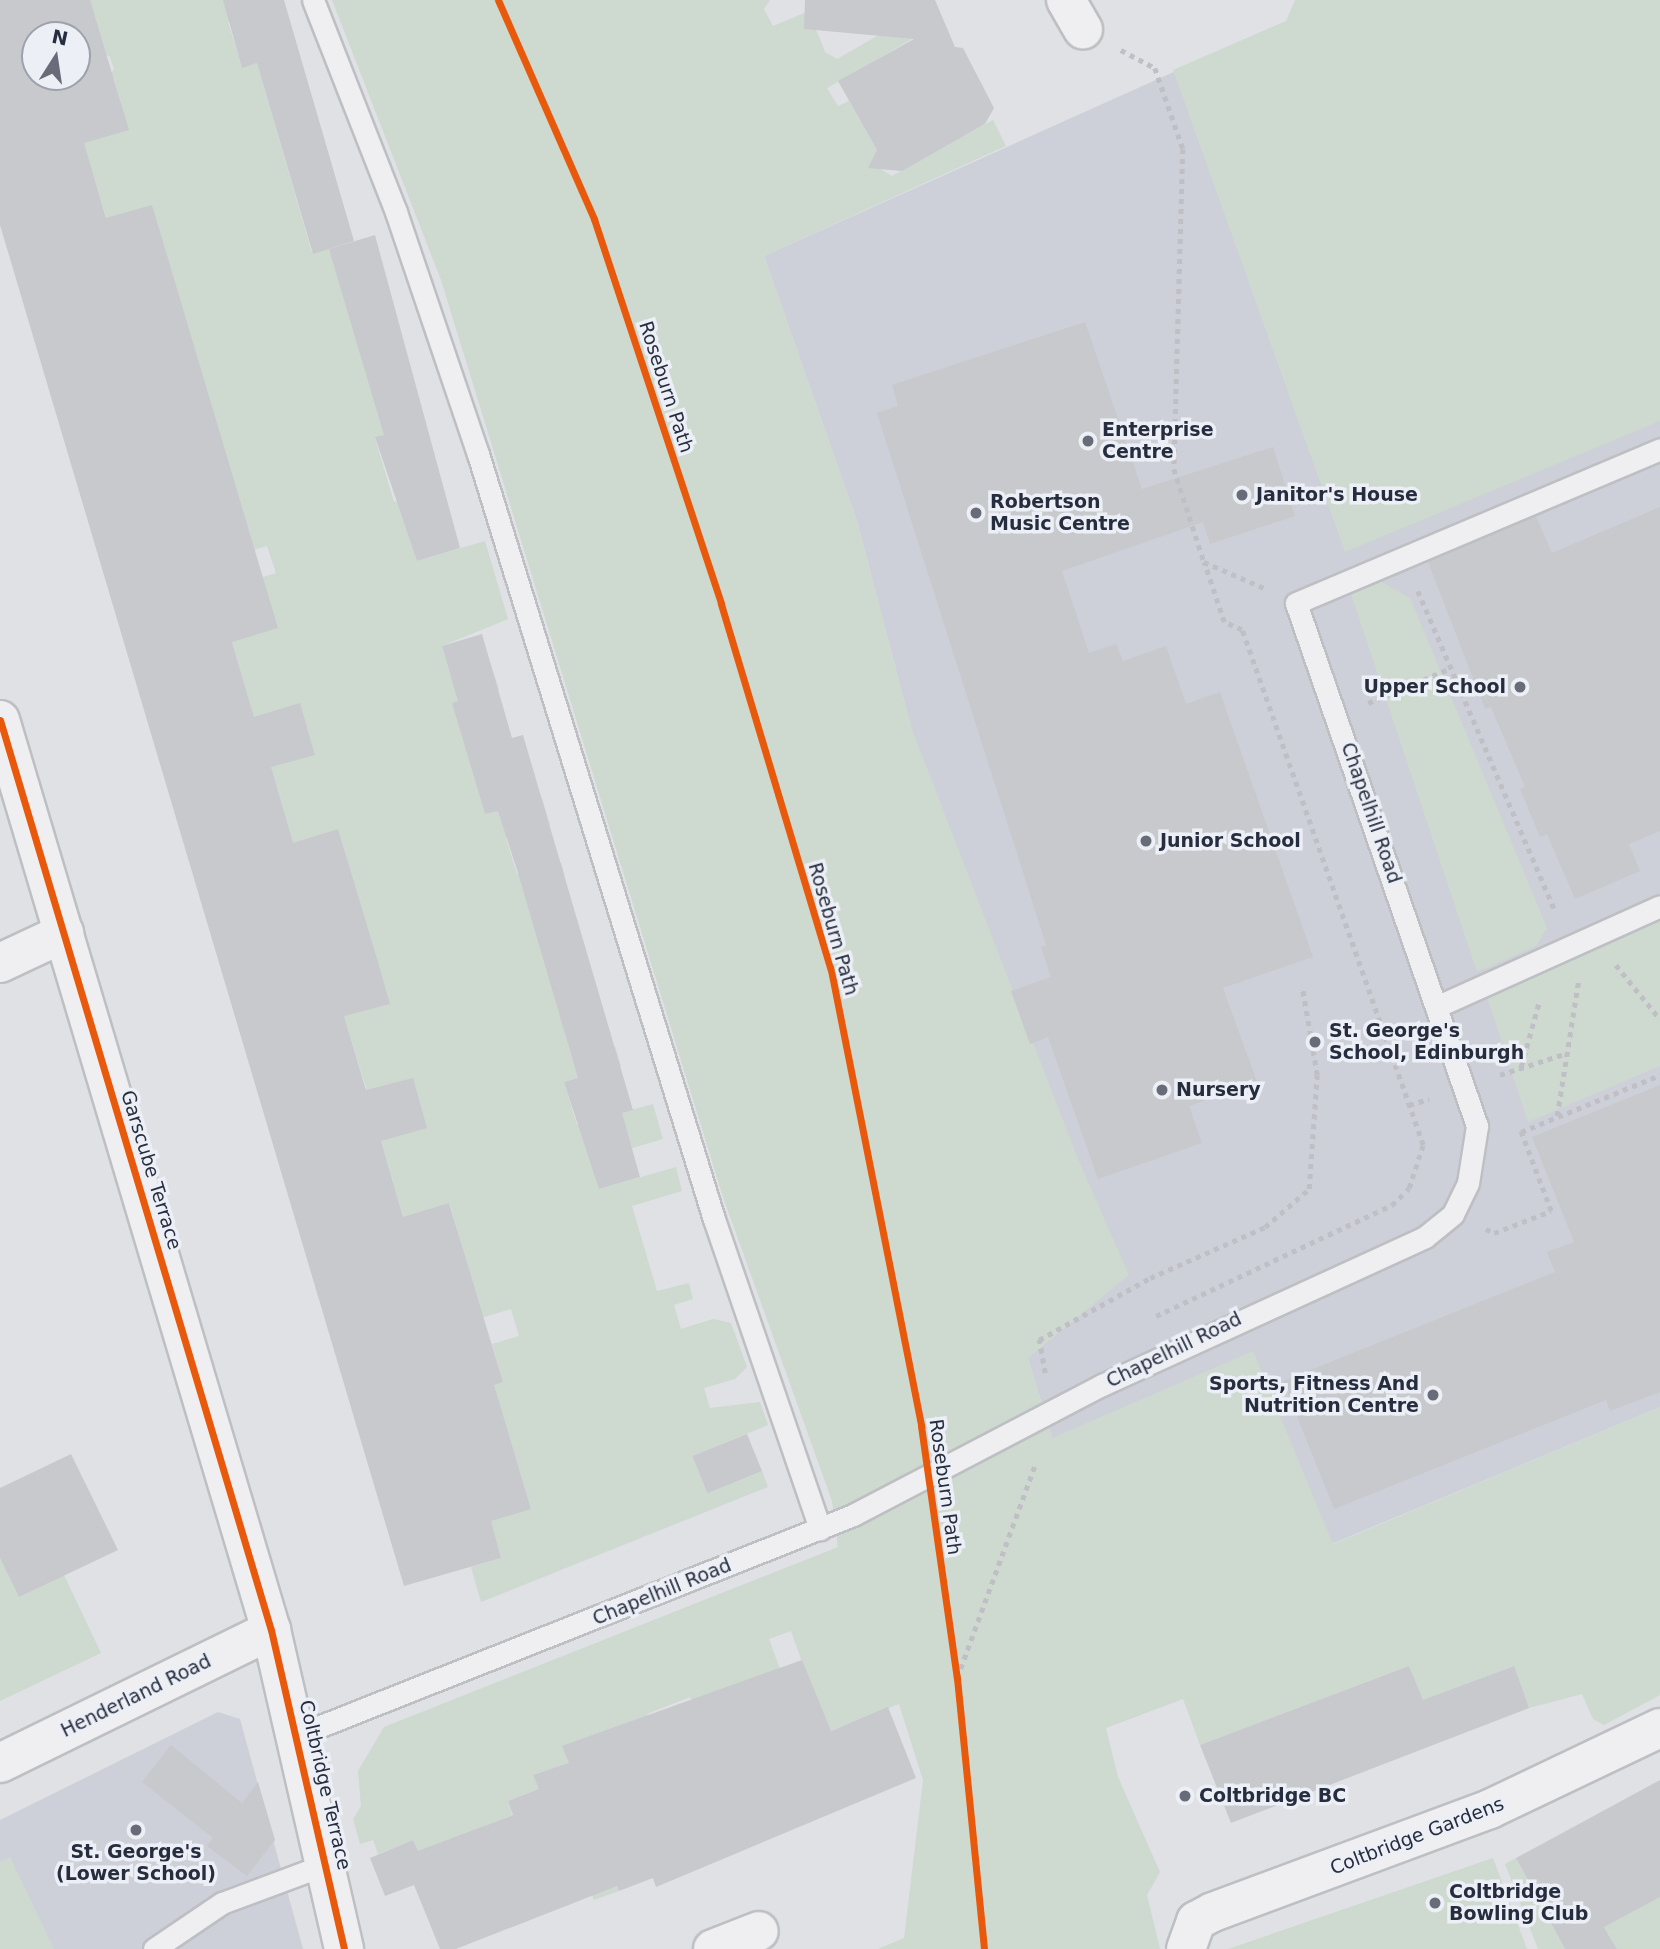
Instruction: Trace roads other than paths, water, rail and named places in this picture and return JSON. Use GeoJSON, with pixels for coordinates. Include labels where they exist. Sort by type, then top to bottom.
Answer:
{"type":"FeatureCollection","features":[{"type":"Feature","properties":{"kind":"street","name":"Garscube Terrace"},"geometry":{"type":"LineString","coordinates":[[0,720],[271,1630]]}},
{"type":"Feature","properties":{"kind":"street"},"geometry":{"type":"LineString","coordinates":[[0,963],[64,933]]}},
{"type":"Feature","properties":{"kind":"street","name":"Coltbridge Terrace"},"geometry":{"type":"LineString","coordinates":[[271,1630],[299,1735],[344,1949]]}},
{"type":"Feature","properties":{"kind":"street","name":"Henderland Road"},"geometry":{"type":"LineString","coordinates":[[0,1763],[271,1630]]}},
{"type":"Feature","properties":{"kind":"street","name":"Coltbridge Gardens"},"geometry":{"type":"LineString","coordinates":[[1186,1949],[1196,1921],[1213,1912],[1490,1809],[1660,1728]]}},
{"type":"Feature","properties":{"kind":"street"},"geometry":{"type":"LineString","coordinates":[[713,1949],[759,1931]]}},
{"type":"Feature","properties":{"kind":"lane"},"geometry":{"type":"LineString","coordinates":[[313,0],[396,212],[478,454],[714,1219],[820,1529]]}},
{"type":"Feature","properties":{"kind":"lane","name":"Chapelhill Road"},"geometry":{"type":"LineString","coordinates":[[299,1735],[853,1515],[1244,1316],[1424,1237],[1453,1214],[1468,1183],[1477,1126],[1438,1006],[1296,603],[1660,449]]}},
{"type":"Feature","properties":{"kind":"lane"},"geometry":{"type":"LineString","coordinates":[[1438,1006],[1660,906]]}},
{"type":"Feature","properties":{"kind":"lane"},"geometry":{"type":"LineString","coordinates":[[154,1949],[222,1903],[327,1864]]}},
{"type":"Feature","properties":{"kind":"place","name":"Enterprise Centre"},"geometry":{"type":"Point","coordinates":[1088,441]}},
{"type":"Feature","properties":{"kind":"place","name":"Janitor's House"},"geometry":{"type":"Point","coordinates":[1242,495]}},
{"type":"Feature","properties":{"kind":"place","name":"Robertson Music Centre"},"geometry":{"type":"Point","coordinates":[976,513]}},
{"type":"Feature","properties":{"kind":"place","name":"Upper School"},"geometry":{"type":"Point","coordinates":[1520,687]}},
{"type":"Feature","properties":{"kind":"place","name":"Junior School"},"geometry":{"type":"Point","coordinates":[1146,841]}},
{"type":"Feature","properties":{"kind":"place","name":"St. George's School, Edinburgh"},"geometry":{"type":"Point","coordinates":[1315,1042]}},
{"type":"Feature","properties":{"kind":"place","name":"Nursery"},"geometry":{"type":"Point","coordinates":[1162,1090]}},
{"type":"Feature","properties":{"kind":"place","name":"Sports, Fitness And Nutrition Centre"},"geometry":{"type":"Point","coordinates":[1433,1395]}},
{"type":"Feature","properties":{"kind":"place","name":"Coltbridge BC"},"geometry":{"type":"Point","coordinates":[1185,1796]}},
{"type":"Feature","properties":{"kind":"place","name":"St. George's (Lower School)"},"geometry":{"type":"Point","coordinates":[136,1830]}},
{"type":"Feature","properties":{"kind":"place","name":"Coltbridge Bowling Club"},"geometry":{"type":"Point","coordinates":[1435,1903]}}]}
